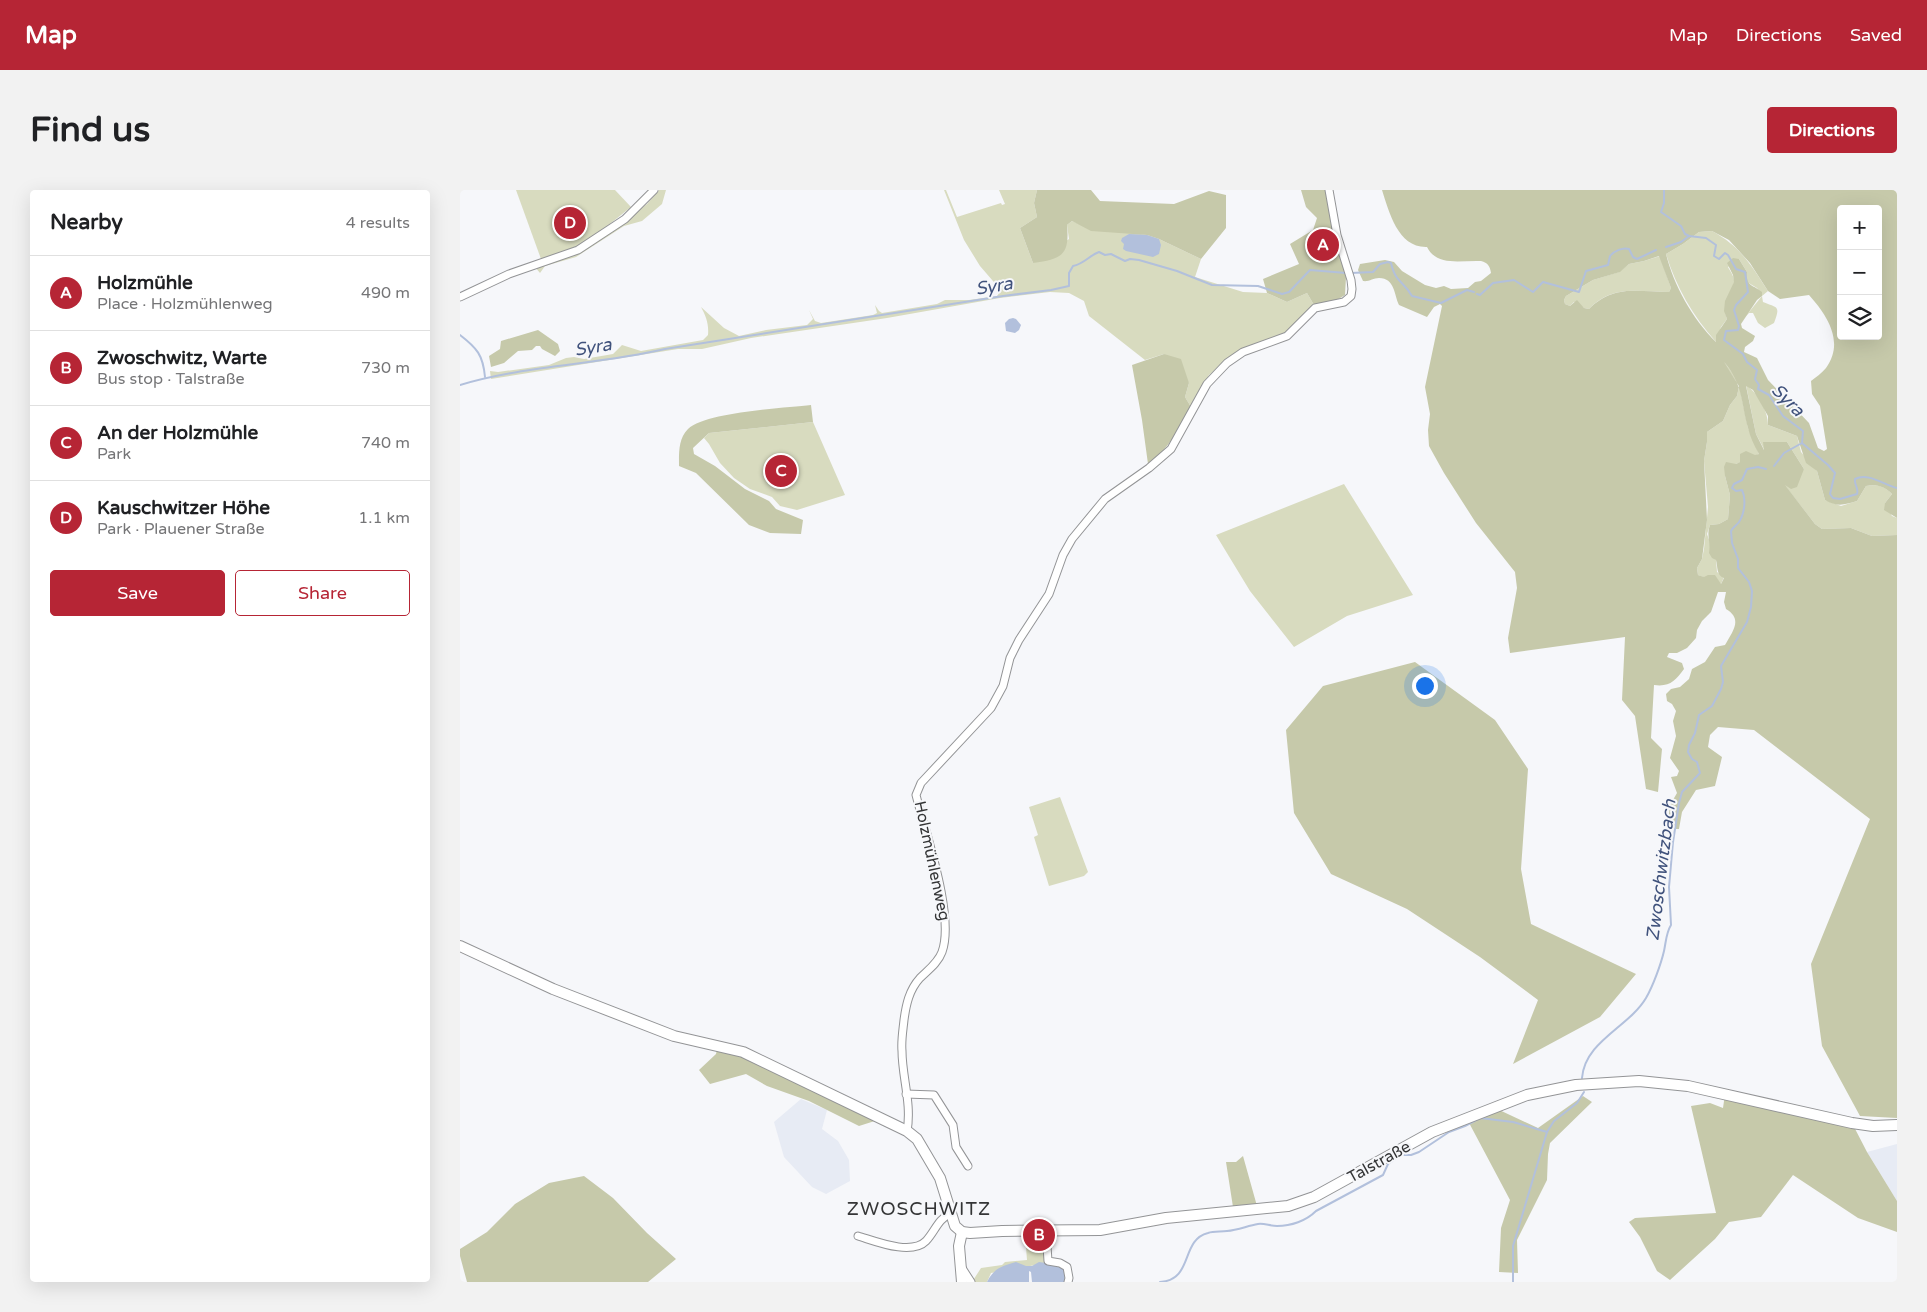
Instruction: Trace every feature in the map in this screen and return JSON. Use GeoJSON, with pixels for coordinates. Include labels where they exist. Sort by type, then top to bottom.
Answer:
{"type":"FeatureCollection","features":[{"type":"Feature","properties":{"kind":"street"},"geometry":{"type":"LineString","coordinates":[[460,297],[509,274],[578,250],[625,219],[654,190]]}},
{"type":"Feature","properties":{"kind":"street","name":"Holzmühlenweg"},"geometry":{"type":"LineString","coordinates":[[907,1131],[908,1111],[902,1052],[906,1004],[918,980],[933,966],[942,954],[947,937],[940,889],[916,796],[921,783],[991,708],[1003,686],[1013,652],[1019,640],[1049,594],[1063,555],[1072,539],[1105,499],[1158,461],[1171,449],[1207,384],[1227,363],[1243,352],[1287,336],[1315,308],[1344,302],[1351,296],[1351,280],[1338,235],[1330,190]]}},
{"type":"Feature","properties":{"kind":"street"},"geometry":{"type":"LineString","coordinates":[[460,946],[553,989],[665,1032],[743,1052],[907,1131],[917,1139],[933,1165],[940,1178],[955,1226],[962,1232],[959,1246],[962,1282]]}},
{"type":"Feature","properties":{"kind":"street","name":"Talstraße"},"geometry":{"type":"LineString","coordinates":[[962,1232],[1100,1230],[1166,1218],[1288,1206],[1314,1198],[1432,1132],[1527,1095],[1562,1087],[1618,1081],[1664,1083],[1725,1094],[1852,1123],[1873,1126],[1897,1125]]}},
{"type":"Feature","properties":{"kind":"street"},"geometry":{"type":"LineString","coordinates":[[906,1094],[934,1095],[953,1125],[956,1147],[968,1166]]}},
{"type":"Feature","properties":{"kind":"street"},"geometry":{"type":"LineString","coordinates":[[858,1236],[898,1248],[921,1244],[935,1226],[952,1212]]}},
{"type":"Feature","properties":{"kind":"street"},"geometry":{"type":"LineString","coordinates":[[1046,1231],[1048,1261],[1060,1263],[1067,1267],[1068,1282]]}},
{"type":"Feature","properties":{"kind":"street"},"geometry":{"type":"LineString","coordinates":[[962,1268],[970,1282]]}},
{"type":"Feature","properties":{"kind":"shaded area"},"geometry":{"type":"Polygon","coordinates":[[[801,1099],[827,1110],[822,1129],[838,1141],[849,1160],[850,1181],[826,1194],[812,1187],[784,1157],[774,1122],[801,1099]]]}},
{"type":"Feature","properties":{"kind":"shaded area"},"geometry":{"type":"Polygon","coordinates":[[[1897,1144],[1897,1201],[1867,1152],[1897,1144]]]}},
{"type":"Feature","properties":{"kind":"green space"},"geometry":{"type":"Polygon","coordinates":[[[516,190],[615,190],[631,207],[591,239],[567,251],[541,259],[516,190]]]}},
{"type":"Feature","properties":{"kind":"green space"},"geometry":{"type":"Polygon","coordinates":[[[659,190],[666,190],[662,204],[642,221],[624,226],[576,257],[545,266],[540,273],[535,267],[569,254],[622,222],[647,204],[659,190]]]}},
{"type":"Feature","properties":{"kind":"green space"},"geometry":{"type":"Polygon","coordinates":[[[944,190],[946,190],[957,217],[1001,203],[1002,205],[1005,204],[999,190],[1037,190],[1034,203],[1037,217],[1020,228],[1033,263],[1069,239],[1067,225],[1072,221],[1079,224],[1147,235],[1159,239],[1201,259],[1195,277],[1243,292],[1267,293],[1287,302],[1307,293],[1314,305],[1281,337],[1269,339],[1235,353],[1209,375],[1191,407],[1185,397],[1189,383],[1164,354],[1145,360],[1089,316],[1084,301],[1069,293],[1050,292],[1000,298],[887,318],[751,338],[702,349],[678,349],[491,379],[490,371],[498,372],[549,365],[566,358],[584,359],[613,354],[622,345],[641,351],[703,340],[708,335],[708,327],[701,307],[724,328],[739,336],[766,330],[807,325],[813,319],[809,310],[815,321],[821,323],[873,315],[877,313],[875,305],[882,313],[937,304],[945,300],[969,300],[997,296],[1000,292],[999,288],[980,266],[964,240],[944,190]]]}},
{"type":"Feature","properties":{"kind":"green space"},"geometry":{"type":"Polygon","coordinates":[[[1037,190],[1091,190],[1100,201],[1174,204],[1209,191],[1226,195],[1226,228],[1201,259],[1147,235],[1091,231],[1072,221],[1067,225],[1067,243],[1062,254],[1051,260],[1033,263],[1020,228],[1037,217],[1034,203],[1037,190]]]}},
{"type":"Feature","properties":{"kind":"green space"},"geometry":{"type":"Polygon","coordinates":[[[1301,190],[1328,190],[1337,244],[1346,277],[1345,295],[1332,303],[1314,305],[1307,293],[1287,302],[1267,293],[1263,279],[1299,264],[1290,244],[1313,230],[1317,218],[1306,207],[1301,190]]]}},
{"type":"Feature","properties":{"kind":"green space"},"geometry":{"type":"Polygon","coordinates":[[[1382,190],[1897,190],[1897,518],[1884,510],[1885,503],[1892,494],[1880,486],[1866,486],[1857,501],[1848,504],[1841,505],[1825,500],[1817,471],[1806,463],[1797,436],[1768,425],[1768,416],[1753,390],[1746,386],[1756,434],[1764,450],[1763,442],[1787,442],[1804,469],[1797,487],[1791,489],[1785,485],[1815,524],[1822,529],[1851,528],[1872,536],[1897,535],[1897,1118],[1860,1116],[1822,1046],[1811,964],[1870,819],[1754,730],[1718,727],[1710,735],[1708,747],[1722,757],[1715,786],[1696,790],[1682,812],[1679,829],[1673,829],[1668,822],[1670,805],[1677,793],[1671,777],[1677,776],[1679,771],[1670,758],[1676,736],[1673,721],[1676,711],[1672,704],[1667,701],[1666,694],[1671,689],[1680,687],[1689,679],[1692,669],[1705,662],[1715,647],[1725,645],[1728,640],[1735,626],[1735,621],[1731,613],[1726,609],[1724,602],[1726,592],[1718,592],[1711,612],[1702,621],[1697,630],[1696,638],[1687,648],[1677,653],[1669,653],[1667,657],[1682,663],[1684,669],[1681,673],[1668,684],[1654,685],[1651,738],[1662,749],[1658,792],[1646,789],[1635,716],[1622,700],[1625,637],[1510,653],[1508,638],[1517,588],[1515,572],[1476,523],[1429,446],[1430,414],[1425,387],[1442,306],[1440,304],[1434,307],[1427,317],[1399,305],[1393,288],[1388,281],[1379,278],[1363,281],[1358,270],[1360,264],[1385,260],[1394,262],[1402,271],[1425,285],[1436,288],[1444,286],[1451,289],[1468,288],[1475,282],[1481,281],[1491,273],[1490,268],[1481,261],[1450,261],[1437,257],[1427,247],[1417,246],[1409,242],[1396,227],[1382,190]],[[1712,231],[1699,232],[1666,254],[1669,266],[1685,301],[1699,323],[1716,342],[1716,335],[1727,319],[1724,311],[1725,301],[1734,282],[1727,263],[1733,258],[1739,259],[1747,272],[1750,285],[1762,292],[1762,296],[1757,300],[1741,324],[1742,328],[1755,336],[1753,341],[1745,347],[1744,352],[1757,358],[1768,380],[1809,423],[1818,448],[1824,451],[1827,449],[1820,406],[1812,394],[1811,381],[1826,368],[1834,348],[1831,329],[1822,311],[1809,295],[1780,299],[1768,291],[1750,263],[1729,240],[1712,231]],[[1659,256],[1629,264],[1620,272],[1593,280],[1566,296],[1565,304],[1570,306],[1577,300],[1584,308],[1589,309],[1598,301],[1617,293],[1627,291],[1669,292],[1671,288],[1659,256]],[[1739,388],[1737,396],[1730,405],[1723,421],[1707,432],[1704,461],[1707,520],[1702,559],[1697,568],[1698,575],[1704,577],[1715,575],[1721,584],[1724,578],[1718,573],[1716,560],[1709,553],[1708,532],[1710,525],[1719,524],[1728,519],[1730,495],[1724,467],[1726,462],[1736,464],[1740,462],[1740,454],[1746,451],[1755,455],[1759,454],[1752,441],[1739,388]]]}},
{"type":"Feature","properties":{"kind":"green space"},"geometry":{"type":"Polygon","coordinates":[[[1712,231],[1738,250],[1768,291],[1762,296],[1757,288],[1747,282],[1747,272],[1739,259],[1728,267],[1733,276],[1734,283],[1725,308],[1727,319],[1721,327],[1716,342],[1686,301],[1666,254],[1699,232],[1712,231]]]}},
{"type":"Feature","properties":{"kind":"green space"},"geometry":{"type":"Polygon","coordinates":[[[1660,256],[1671,288],[1669,292],[1626,291],[1607,296],[1589,309],[1574,302],[1570,306],[1565,304],[1566,296],[1593,280],[1619,272],[1629,264],[1660,256]]]}},
{"type":"Feature","properties":{"kind":"green space"},"geometry":{"type":"Polygon","coordinates":[[[1762,296],[1763,302],[1777,310],[1774,323],[1765,328],[1758,323],[1753,313],[1749,313],[1745,317],[1762,296]]]}},
{"type":"Feature","properties":{"kind":"green space"},"geometry":{"type":"Polygon","coordinates":[[[538,330],[558,344],[560,351],[555,356],[540,346],[536,346],[532,350],[518,351],[504,363],[491,367],[489,356],[500,349],[501,341],[538,330]]]}},
{"type":"Feature","properties":{"kind":"green space"},"geometry":{"type":"Polygon","coordinates":[[[1715,350],[1739,384],[1748,428],[1759,454],[1736,464],[1725,476],[1730,495],[1728,519],[1719,524],[1710,525],[1707,534],[1716,560],[1717,572],[1724,577],[1721,584],[1698,575],[1697,568],[1702,559],[1704,549],[1708,507],[1704,461],[1707,432],[1723,421],[1730,405],[1737,396],[1739,386],[1715,350]]]}},
{"type":"Feature","properties":{"kind":"green space"},"geometry":{"type":"Polygon","coordinates":[[[1164,354],[1181,359],[1189,383],[1185,397],[1191,407],[1178,431],[1162,452],[1148,464],[1132,365],[1164,354]]]}},
{"type":"Feature","properties":{"kind":"green space"},"geometry":{"type":"Polygon","coordinates":[[[1746,385],[1762,403],[1768,425],[1797,436],[1801,452],[1817,471],[1825,500],[1841,506],[1857,501],[1866,486],[1883,487],[1892,494],[1885,503],[1892,516],[1897,518],[1897,535],[1872,536],[1851,528],[1822,529],[1815,524],[1783,483],[1804,469],[1787,442],[1764,442],[1765,451],[1756,434],[1746,385]]]}},
{"type":"Feature","properties":{"kind":"green space"},"geometry":{"type":"Polygon","coordinates":[[[811,405],[813,422],[709,433],[693,448],[694,454],[715,466],[745,489],[769,501],[776,509],[803,520],[801,534],[770,533],[749,525],[696,473],[679,466],[682,437],[688,429],[697,423],[711,418],[746,412],[811,405]]]}},
{"type":"Feature","properties":{"kind":"green space"},"geometry":{"type":"Polygon","coordinates":[[[813,422],[845,495],[797,510],[780,506],[772,497],[750,489],[734,478],[720,463],[704,438],[709,433],[813,422]]]}},
{"type":"Feature","properties":{"kind":"green space"},"geometry":{"type":"Polygon","coordinates":[[[1344,484],[1413,595],[1347,616],[1294,647],[1250,591],[1216,535],[1344,484]]]}},
{"type":"Feature","properties":{"kind":"green space"},"geometry":{"type":"Polygon","coordinates":[[[1415,662],[1495,720],[1528,769],[1521,869],[1531,924],[1636,974],[1600,1017],[1513,1064],[1538,1000],[1480,957],[1407,909],[1331,874],[1294,813],[1286,730],[1323,686],[1415,662]]]}},
{"type":"Feature","properties":{"kind":"green space"},"geometry":{"type":"Polygon","coordinates":[[[1060,797],[1088,872],[1084,876],[1049,886],[1034,837],[1038,835],[1029,807],[1060,797]]]}},
{"type":"Feature","properties":{"kind":"green space"},"geometry":{"type":"Polygon","coordinates":[[[718,1045],[881,1119],[859,1126],[809,1101],[767,1086],[746,1074],[710,1084],[699,1070],[716,1054],[718,1045]]]}},
{"type":"Feature","properties":{"kind":"green space"},"geometry":{"type":"Polygon","coordinates":[[[1725,1094],[1852,1123],[1897,1201],[1897,1232],[1858,1218],[1793,1175],[1761,1217],[1729,1222],[1715,1239],[1670,1280],[1657,1271],[1640,1237],[1629,1222],[1635,1218],[1716,1213],[1691,1106],[1710,1103],[1723,1108],[1725,1094]]]}},
{"type":"Feature","properties":{"kind":"green space"},"geometry":{"type":"Polygon","coordinates":[[[1583,1096],[1592,1102],[1550,1143],[1547,1180],[1517,1240],[1518,1273],[1499,1272],[1501,1228],[1510,1200],[1467,1119],[1495,1108],[1538,1128],[1583,1096]]]}},
{"type":"Feature","properties":{"kind":"green space"},"geometry":{"type":"Polygon","coordinates":[[[1243,1156],[1257,1206],[1233,1207],[1226,1162],[1236,1162],[1243,1156]]]}},
{"type":"Feature","properties":{"kind":"green space"},"geometry":{"type":"Polygon","coordinates":[[[584,1176],[613,1198],[676,1259],[648,1282],[467,1282],[460,1249],[487,1232],[515,1204],[549,1183],[584,1176]]]}},
{"type":"Feature","properties":{"kind":"green space"},"geometry":{"type":"Polygon","coordinates":[[[1025,1235],[1028,1235],[1028,1239],[1045,1238],[1047,1263],[991,1273],[987,1282],[972,1282],[981,1268],[1002,1265],[1005,1262],[1027,1260],[1025,1235]]]}},
{"type":"Feature","properties":{"kind":"water"},"geometry":{"type":"Polygon","coordinates":[[[1129,234],[1147,235],[1159,239],[1161,245],[1159,254],[1153,257],[1123,249],[1122,238],[1129,234]]]}},
{"type":"Feature","properties":{"kind":"water"},"geometry":{"type":"Polygon","coordinates":[[[1013,318],[1021,325],[1015,333],[1006,331],[1005,323],[1013,318]]]}},
{"type":"Feature","properties":{"kind":"water"},"geometry":{"type":"Polygon","coordinates":[[[1016,1262],[1026,1266],[1032,1266],[1039,1262],[1059,1265],[1065,1271],[1065,1282],[1032,1282],[1031,1272],[1029,1271],[1029,1282],[987,1282],[999,1268],[1016,1262]]]}},
{"type":"Feature","properties":{"kind":"waterway"},"geometry":{"type":"LineString","coordinates":[[1664,190],[1664,203],[1661,212],[1681,226],[1685,234],[1689,236]]}},
{"type":"Feature","properties":{"kind":"waterway","name":"Syra"},"geometry":{"type":"LineString","coordinates":[[1666,247],[1681,242],[1689,236],[1706,238],[1716,245],[1714,256],[1719,259],[1725,253],[1736,269],[1745,272],[1748,292],[1734,310],[1739,326],[1738,330],[1726,331],[1724,340],[1743,354],[1747,362],[1757,370],[1755,379],[1759,385],[1758,389],[1769,395],[1783,416],[1803,431],[1802,443],[1835,473],[1830,494],[1833,498],[1840,499],[1857,494],[1855,479],[1860,477],[1871,478],[1897,488]]}},
{"type":"Feature","properties":{"kind":"waterway","name":"Syra"},"geometry":{"type":"LineString","coordinates":[[1477,294],[1480,295],[1493,283],[1514,280],[1533,292],[1543,282],[1579,292],[1586,271],[1608,265],[1610,256],[1616,251],[1629,249],[1633,257],[1637,259],[1656,250]]}},
{"type":"Feature","properties":{"kind":"waterway","name":"Syra"},"geometry":{"type":"LineString","coordinates":[[460,385],[510,373],[614,359],[665,349],[1051,290],[1069,286],[1069,273],[1073,266],[1099,252],[1105,255],[1111,254],[1125,261],[1130,259],[1139,260],[1177,271],[1212,285],[1258,286],[1282,294],[1289,292],[1310,270],[1346,273]]}},
{"type":"Feature","properties":{"kind":"waterway","name":"Syra"},"geometry":{"type":"LineString","coordinates":[[1351,273],[1373,272],[1380,264],[1388,262],[1391,263],[1395,275],[1412,296],[1441,303],[1467,290],[1474,292]]}},
{"type":"Feature","properties":{"kind":"waterway"},"geometry":{"type":"LineString","coordinates":[[460,335],[471,344],[481,357],[485,377]]}},
{"type":"Feature","properties":{"kind":"waterway","name":"Zwoschwitzbach"},"geometry":{"type":"LineString","coordinates":[[1774,466],[1784,453],[1802,443]]}},
{"type":"Feature","properties":{"kind":"waterway","name":"Zwoschwitzbach"},"geometry":{"type":"LineString","coordinates":[[1582,1078],[1585,1065],[1591,1054],[1599,1044],[1629,1018],[1646,998],[1661,962],[1667,934],[1671,925],[1669,887],[1679,803],[1682,792],[1700,773],[1697,762],[1692,759],[1688,752],[1689,745],[1695,733],[1699,715],[1712,706],[1721,689],[1723,682],[1721,666],[1747,622],[1751,607],[1752,591],[1749,582],[1738,568],[1738,559],[1732,543],[1731,531],[1741,518],[1744,510],[1744,497],[1742,490],[1736,491],[1732,488],[1734,484],[1742,480],[1747,469],[1758,467],[1766,469]]}},
{"type":"Feature","properties":{"kind":"waterway","name":"Zwoschwitzbach"},"geometry":{"type":"LineString","coordinates":[[1160,1282],[1171,1280],[1178,1274],[1193,1243],[1199,1237],[1208,1233],[1258,1224],[1288,1225],[1308,1218],[1316,1211],[1383,1175],[1388,1164],[1401,1155],[1411,1155],[1419,1152],[1449,1132],[1480,1118],[1513,1122],[1547,1132],[1554,1121],[1577,1103],[1584,1092]]}},
{"type":"Feature","properties":{"kind":"waterway"},"geometry":{"type":"LineString","coordinates":[[1513,1282],[1513,1246],[1547,1132]]}},
{"type":"Feature","properties":{"kind":"place","name":"Kauschwitzer Höhe"},"geometry":{"type":"Point","coordinates":[570,223]}},
{"type":"Feature","properties":{"kind":"place","name":"Holzmühle"},"geometry":{"type":"Point","coordinates":[1323,245]}},
{"type":"Feature","properties":{"kind":"place","name":"An der Holzmühle"},"geometry":{"type":"Point","coordinates":[781,471]}},
{"type":"Feature","properties":{"kind":"place","name":"Zwoschwitz, Warte"},"geometry":{"type":"Point","coordinates":[1039,1235]}},
{"type":"Feature","properties":{"kind":"district","name":"ZWOSCHWITZ"},"geometry":{"type":"Point","coordinates":[919,1209]}}]}
